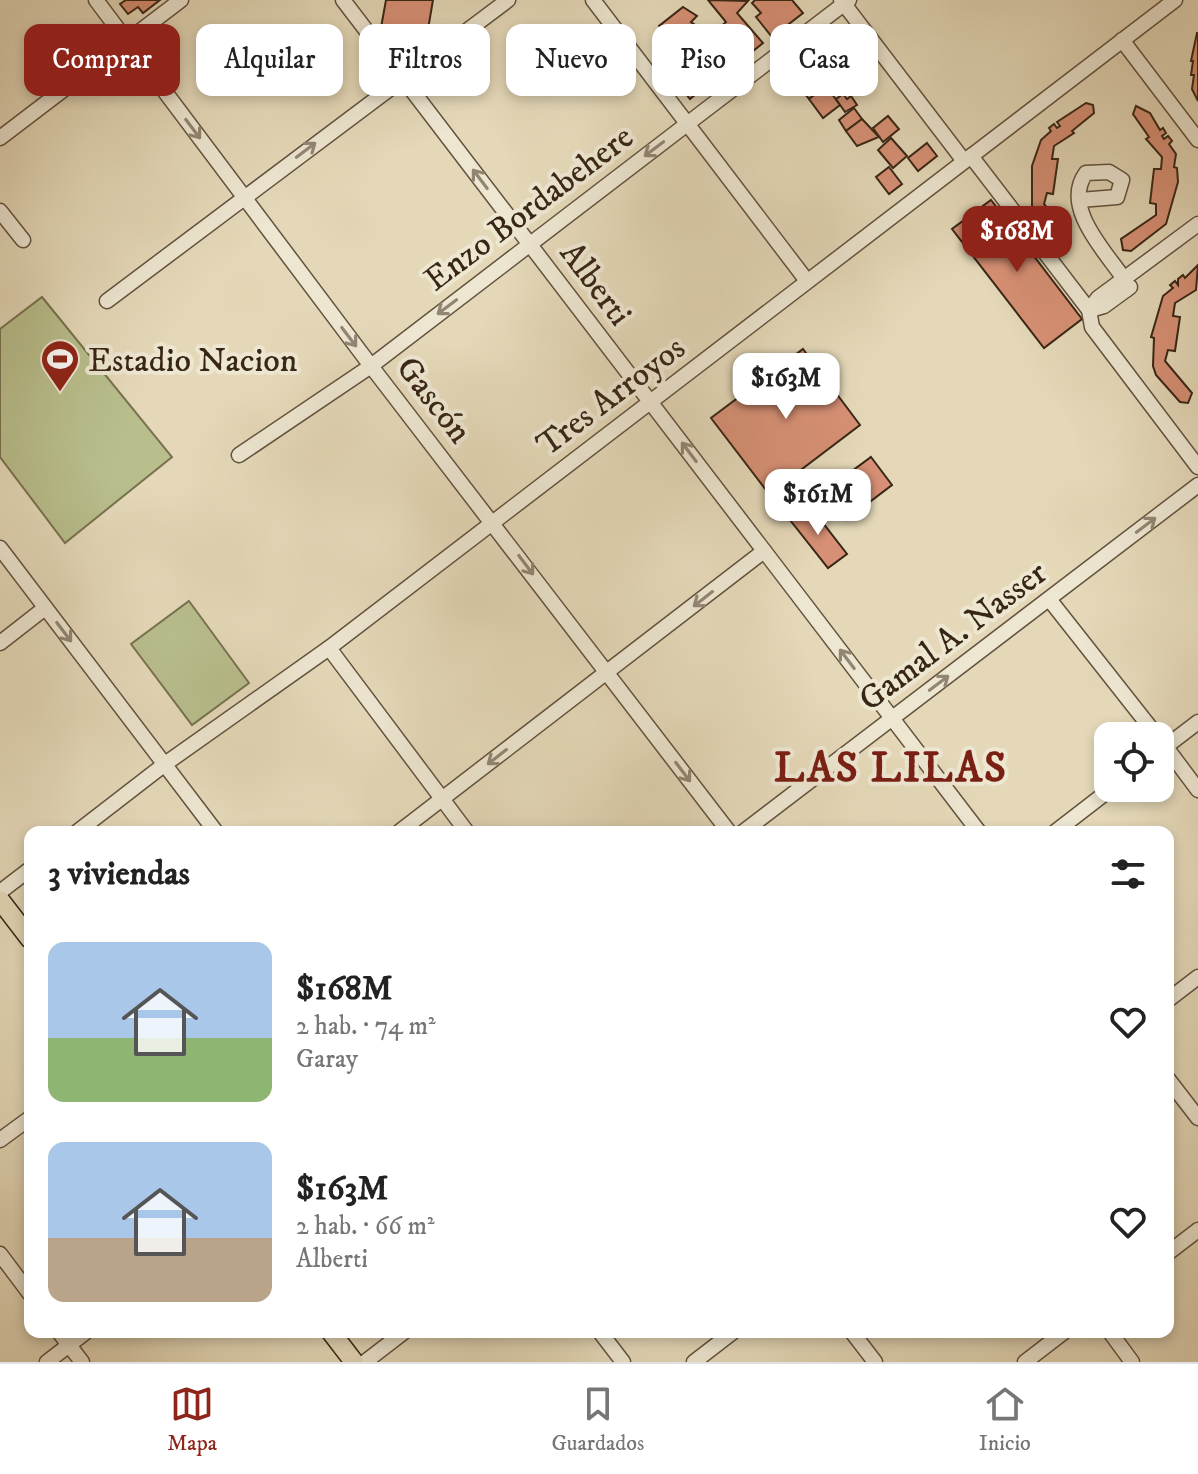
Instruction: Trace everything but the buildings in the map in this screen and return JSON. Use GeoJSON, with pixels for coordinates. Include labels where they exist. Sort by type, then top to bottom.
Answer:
{"type":"FeatureCollection","features":[{"type":"Feature","properties":{"kind":"main road"},"geometry":{"type":"LineString","coordinates":[[0,900],[24,931]]}},
{"type":"Feature","properties":{"kind":"main road"},"geometry":{"type":"LineString","coordinates":[[336,1338],[354,1362]]}},
{"type":"Feature","properties":{"kind":"street","name":"Gascón"},"geometry":{"type":"LineString","coordinates":[[96,0],[114,24]]}},
{"type":"Feature","properties":{"kind":"street"},"geometry":{"type":"LineString","coordinates":[[149,24],[181,0]]}},
{"type":"Feature","properties":{"kind":"street","name":"Alberti"},"geometry":{"type":"LineString","coordinates":[[343,0],[361,24]]}},
{"type":"Feature","properties":{"kind":"street"},"geometry":{"type":"LineString","coordinates":[[475,24],[508,0]]}},
{"type":"Feature","properties":{"kind":"street"},"geometry":{"type":"LineString","coordinates":[[593,0],[807,281]]}},
{"type":"Feature","properties":{"kind":"street","name":"Tres Arroyos"},"geometry":{"type":"LineString","coordinates":[[85,826],[165,764],[329,648],[1175,0]]}},
{"type":"Feature","properties":{"kind":"street"},"geometry":{"type":"LineString","coordinates":[[845,1],[1089,310],[1092,327],[1198,467]]}},
{"type":"Feature","properties":{"kind":"street","name":"Enzo Bordabehere"},"geometry":{"type":"LineString","coordinates":[[239,455],[371,366],[845,1]]}},
{"type":"Feature","properties":{"kind":"street"},"geometry":{"type":"LineString","coordinates":[[1122,40],[1198,140]]}},
{"type":"Feature","properties":{"kind":"street"},"geometry":{"type":"LineString","coordinates":[[0,138],[55,96]]}},
{"type":"Feature","properties":{"kind":"street","name":"Gascón"},"geometry":{"type":"LineString","coordinates":[[168,96],[724,826]]}},
{"type":"Feature","properties":{"kind":"street"},"geometry":{"type":"LineString","coordinates":[[107,301],[377,96]]}},
{"type":"Feature","properties":{"kind":"street","name":"Alberti"},"geometry":{"type":"LineString","coordinates":[[416,96],[974,826]]}},
{"type":"Feature","properties":{"kind":"street"},"geometry":{"type":"LineString","coordinates":[[1080,200],[1082,217],[1125,284]]}},
{"type":"Feature","properties":{"kind":"street"},"geometry":{"type":"LineString","coordinates":[[0,211],[23,240]]}},
{"type":"Feature","properties":{"kind":"street"},"geometry":{"type":"LineString","coordinates":[[1089,310],[1104,306],[1125,284],[1198,224]]}},
{"type":"Feature","properties":{"kind":"street"},"geometry":{"type":"LineString","coordinates":[[1125,284],[1198,236]]}},
{"type":"Feature","properties":{"kind":"street","name":"Gamal A. Nasser"},"geometry":{"type":"LineString","coordinates":[[751,826],[1198,485]]}},
{"type":"Feature","properties":{"kind":"street"},"geometry":{"type":"LineString","coordinates":[[0,548],[212,826]]}},
{"type":"Feature","properties":{"kind":"street"},"geometry":{"type":"LineString","coordinates":[[407,826],[764,551]]}},
{"type":"Feature","properties":{"kind":"street"},"geometry":{"type":"LineString","coordinates":[[1049,599],[1145,722]]}},
{"type":"Feature","properties":{"kind":"street"},"geometry":{"type":"LineString","coordinates":[[0,643],[45,608]]}},
{"type":"Feature","properties":{"kind":"street"},"geometry":{"type":"LineString","coordinates":[[329,648],[462,826]]}},
{"type":"Feature","properties":{"kind":"street"},"geometry":{"type":"LineString","coordinates":[[1174,736],[1198,722]]}},
{"type":"Feature","properties":{"kind":"street"},"geometry":{"type":"LineString","coordinates":[[1174,760],[1198,790]]}},
{"type":"Feature","properties":{"kind":"street"},"geometry":{"type":"LineString","coordinates":[[1063,826],[1094,802]]}},
{"type":"Feature","properties":{"kind":"street"},"geometry":{"type":"LineString","coordinates":[[0,892],[24,874]]}},
{"type":"Feature","properties":{"kind":"street"},"geometry":{"type":"LineString","coordinates":[[1174,995],[1198,977]]}},
{"type":"Feature","properties":{"kind":"street"},"geometry":{"type":"LineString","coordinates":[[1174,1087],[1198,1118]]}},
{"type":"Feature","properties":{"kind":"street"},"geometry":{"type":"LineString","coordinates":[[0,1140],[24,1122]]}},
{"type":"Feature","properties":{"kind":"street"},"geometry":{"type":"LineString","coordinates":[[1174,1248],[1198,1230]]}},
{"type":"Feature","properties":{"kind":"street"},"geometry":{"type":"LineString","coordinates":[[0,1254],[24,1286]]}},
{"type":"Feature","properties":{"kind":"street"},"geometry":{"type":"LineString","coordinates":[[64,1338],[82,1362]]}},
{"type":"Feature","properties":{"kind":"street"},"geometry":{"type":"LineString","coordinates":[[47,1362],[78,1338]]}},
{"type":"Feature","properties":{"kind":"street"},"geometry":{"type":"LineString","coordinates":[[365,1362],[396,1338]]}},
{"type":"Feature","properties":{"kind":"street"},"geometry":{"type":"LineString","coordinates":[[605,1338],[623,1362]]}},
{"type":"Feature","properties":{"kind":"street"},"geometry":{"type":"LineString","coordinates":[[694,1362],[725,1338]]}},
{"type":"Feature","properties":{"kind":"street"},"geometry":{"type":"LineString","coordinates":[[857,1338],[875,1362]]}},
{"type":"Feature","properties":{"kind":"street"},"geometry":{"type":"LineString","coordinates":[[1025,1362],[1056,1338]]}},
{"type":"Feature","properties":{"kind":"street"},"geometry":{"type":"LineString","coordinates":[[1114,1338],[1132,1362]]}},
{"type":"Feature","properties":{"kind":"green space","name":"Estadio Nacion"},"geometry":{"type":"Polygon","coordinates":[[[42,297],[172,457],[65,543],[0,457],[0,329],[42,297]]]}},
{"type":"Feature","properties":{"kind":"green space"},"geometry":{"type":"Polygon","coordinates":[[[189,601],[249,683],[192,725],[131,644],[189,601]]]}},
{"type":"Feature","properties":{"kind":"place","name":"Estadio Nacion"},"geometry":{"type":"Point","coordinates":[60,393]}},
{"type":"Feature","properties":{"kind":"district","name":"LAS LILAS"},"geometry":{"type":"Point","coordinates":[891,766]}}]}
